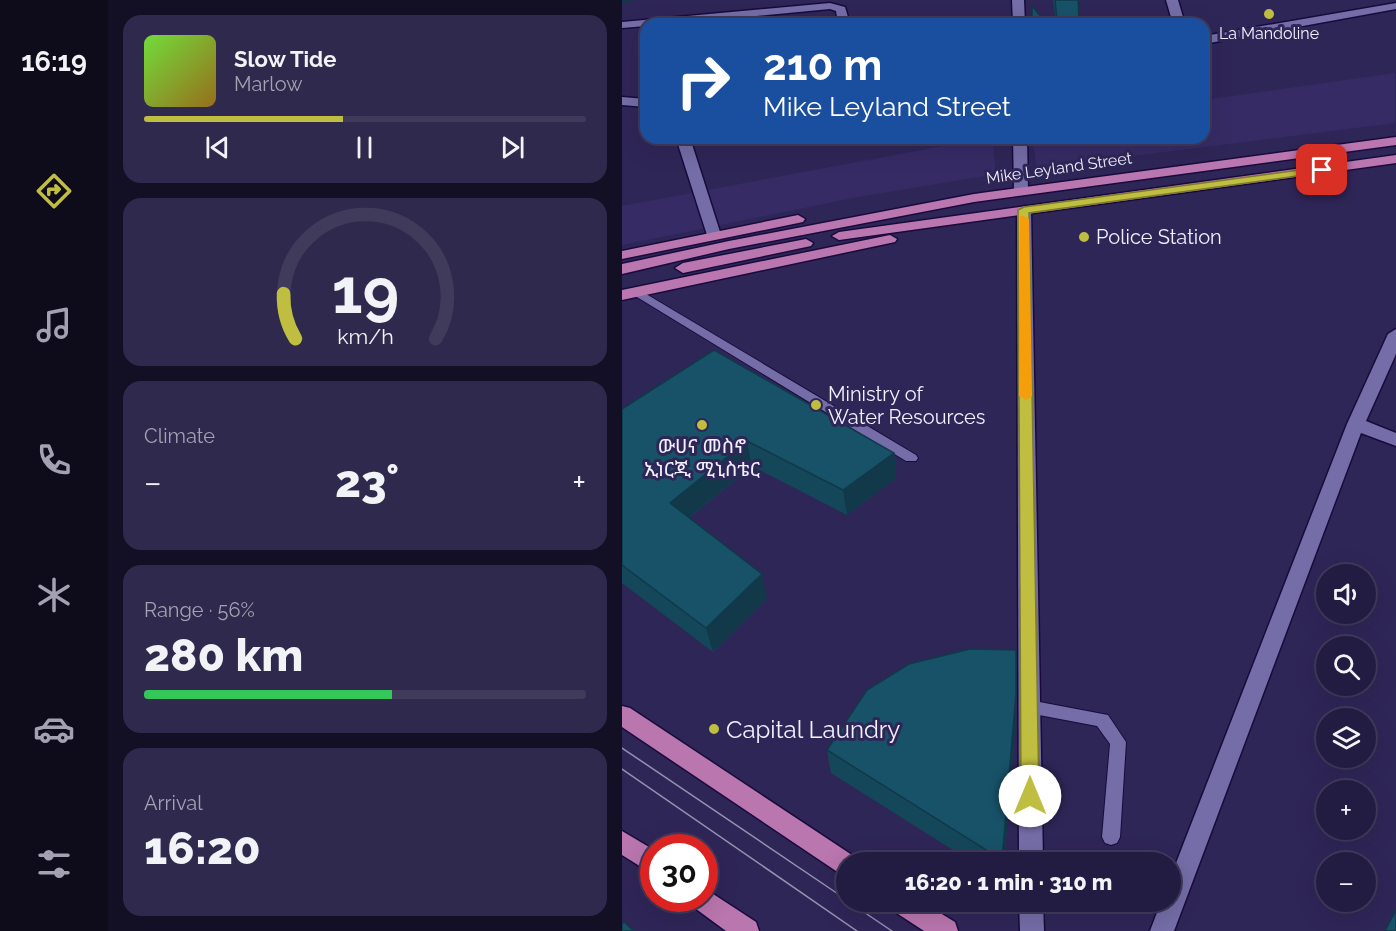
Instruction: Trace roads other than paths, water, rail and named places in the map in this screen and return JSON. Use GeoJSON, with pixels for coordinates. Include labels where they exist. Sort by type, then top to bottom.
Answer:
{"type":"FeatureCollection","features":[{"type":"Feature","properties":{"kind":"main road","name":"Mike Leyland Street"},"geometry":{"type":"LineString","coordinates":[[622,281],[845,235],[991,214],[1022,201],[1396,141]]}},
{"type":"Feature","properties":{"kind":"main road"},"geometry":{"type":"LineString","coordinates":[[1329,151],[1343,167]]}},
{"type":"Feature","properties":{"kind":"main road","name":"Mike Leyland Street"},"geometry":{"type":"LineString","coordinates":[[622,269],[729,245],[974,198],[1022,201],[1343,167],[1396,159]]}},
{"type":"Feature","properties":{"kind":"main road"},"geometry":{"type":"LineString","coordinates":[[622,255],[714,235],[924,197],[945,194],[974,198]]}},
{"type":"Feature","properties":{"kind":"main road"},"geometry":{"type":"LineString","coordinates":[[629,293],[966,224],[991,214]]}},
{"type":"Feature","properties":{"kind":"main road"},"geometry":{"type":"LineString","coordinates":[[622,715],[836,858]]}},
{"type":"Feature","properties":{"kind":"main road"},"geometry":{"type":"LineString","coordinates":[[622,842],[640,854]]}},
{"type":"Feature","properties":{"kind":"main road"},"geometry":{"type":"LineString","coordinates":[[718,910],[747,931]]}},
{"type":"Feature","properties":{"kind":"main road"},"geometry":{"type":"LineString","coordinates":[[917,912],[946,931]]}},
{"type":"Feature","properties":{"kind":"street"},"geometry":{"type":"LineString","coordinates":[[1018,0],[1019,18]]}},
{"type":"Feature","properties":{"kind":"street"},"geometry":{"type":"LineString","coordinates":[[1172,0],[1177,18]]}},
{"type":"Feature","properties":{"kind":"street"},"geometry":{"type":"LineString","coordinates":[[699,18],[830,6],[841,9],[843,18]]}},
{"type":"Feature","properties":{"kind":"street"},"geometry":{"type":"LineString","coordinates":[[1210,39],[1396,6]]}},
{"type":"Feature","properties":{"kind":"street"},"geometry":{"type":"LineString","coordinates":[[622,25],[640,23]]}},
{"type":"Feature","properties":{"kind":"street"},"geometry":{"type":"LineString","coordinates":[[622,100],[640,102]]}},
{"type":"Feature","properties":{"kind":"street"},"geometry":{"type":"LineString","coordinates":[[686,144],[714,235]]}},
{"type":"Feature","properties":{"kind":"street"},"geometry":{"type":"LineString","coordinates":[[1020,144],[1031,852]]}},
{"type":"Feature","properties":{"kind":"street"},"geometry":{"type":"LineString","coordinates":[[1162,931],[1356,424],[1396,334]]}},
{"type":"Feature","properties":{"kind":"street"},"geometry":{"type":"LineString","coordinates":[[1356,424],[1396,440]]}},
{"type":"Feature","properties":{"kind":"street"},"geometry":{"type":"LineString","coordinates":[[1032,912],[1032,931]]}},
{"type":"Feature","properties":{"kind":"lane"},"geometry":{"type":"LineString","coordinates":[[629,293],[722,350],[911,458]]}},
{"type":"Feature","properties":{"kind":"lane"},"geometry":{"type":"LineString","coordinates":[[1029,707],[1102,720],[1118,742],[1111,837]]}},
{"type":"Feature","properties":{"kind":"tram line"},"geometry":{"type":"LineString","coordinates":[[622,748],[836,893]]}},
{"type":"Feature","properties":{"kind":"tram line"},"geometry":{"type":"LineString","coordinates":[[622,769],[857,931]]}},
{"type":"Feature","properties":{"kind":"tram line"},"geometry":{"type":"LineString","coordinates":[[864,912],[892,931]]}},
{"type":"Feature","properties":{"kind":"place","name":"La Mandoline"},"geometry":{"type":"Point","coordinates":[1269,14]}},
{"type":"Feature","properties":{"kind":"place","name":"Police Station"},"geometry":{"type":"Point","coordinates":[1084,237]}},
{"type":"Feature","properties":{"kind":"place","name":"Ministry of Water Resources"},"geometry":{"type":"Point","coordinates":[816,405]}},
{"type":"Feature","properties":{"kind":"place","name":"ውሀና መስኖ ኢነርጂ ሚኒስቴር"},"geometry":{"type":"Point","coordinates":[702,425]}},
{"type":"Feature","properties":{"kind":"place","name":"Capital Laundry"},"geometry":{"type":"Point","coordinates":[714,729]}}]}
